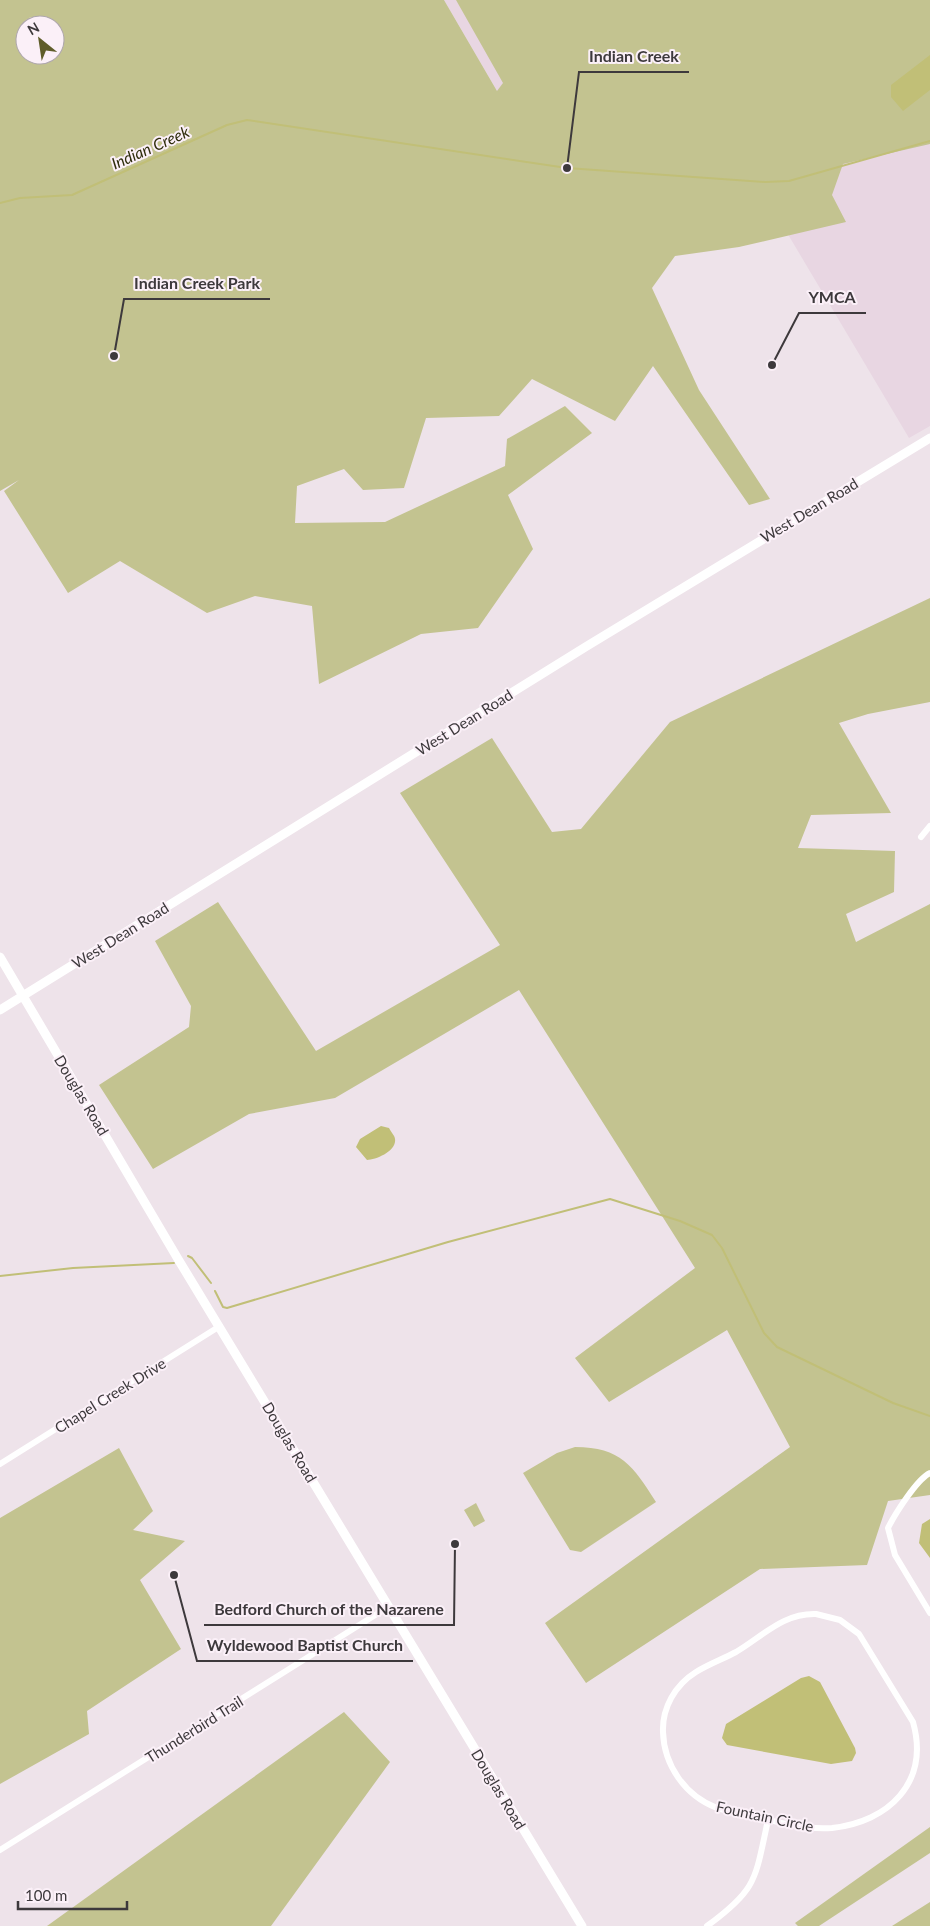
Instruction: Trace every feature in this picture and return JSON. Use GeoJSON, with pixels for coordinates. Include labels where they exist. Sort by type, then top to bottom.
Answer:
{"type":"FeatureCollection","features":[{"type":"Feature","properties":{"kind":"street","name":"West Dean Road"},"geometry":{"type":"LineString","coordinates":[[0,1010],[587,646],[930,438]]}},
{"type":"Feature","properties":{"kind":"street"},"geometry":{"type":"LineString","coordinates":[[921,837],[930,826]]}},
{"type":"Feature","properties":{"kind":"street","name":"Douglas Road"},"geometry":{"type":"LineString","coordinates":[[0,957],[388,1607],[582,1926]]}},
{"type":"Feature","properties":{"kind":"street","name":"Chapel Creek Drive"},"geometry":{"type":"LineString","coordinates":[[0,1464],[220,1326]]}},
{"type":"Feature","properties":{"kind":"street"},"geometry":{"type":"LineString","coordinates":[[930,1473],[917,1481],[914,1491],[895,1513],[888,1528],[895,1555],[930,1613]]}},
{"type":"Feature","properties":{"kind":"street","name":"Thunderbird Trail"},"geometry":{"type":"LineString","coordinates":[[0,1850],[388,1607]]}},
{"type":"Feature","properties":{"kind":"street","name":"Fountain Circle"},"geometry":{"type":"LineString","coordinates":[[806,1614],[831,1616],[847,1624],[864,1640],[885,1680],[913,1722],[920,1749],[917,1774],[900,1800],[882,1812],[859,1822],[823,1828],[768,1820],[714,1807],[701,1800],[684,1785],[673,1769],[665,1747],[663,1726],[666,1709],[675,1691],[686,1678],[738,1651],[781,1621],[806,1614]]}},
{"type":"Feature","properties":{"kind":"street"},"geometry":{"type":"LineString","coordinates":[[707,1926],[741,1899],[750,1887],[756,1874],[768,1820]]}},
{"type":"Feature","properties":{"kind":"shaded area"},"geometry":{"type":"Polygon","coordinates":[[[444,0],[930,0],[930,426],[909,438],[783,226],[586,243],[444,0]]]}},
{"type":"Feature","properties":{"kind":"shaded area"},"geometry":{"type":"Polygon","coordinates":[[[930,55],[930,90],[903,111],[891,97],[891,85],[930,55]]]}},
{"type":"Feature","properties":{"kind":"shaded area"},"geometry":{"type":"Polygon","coordinates":[[[381,1126],[389,1128],[395,1138],[395,1143],[385,1154],[367,1160],[356,1147],[360,1139],[381,1126]]]}},
{"type":"Feature","properties":{"kind":"shaded area"},"geometry":{"type":"Polygon","coordinates":[[[930,1519],[930,1558],[919,1543],[922,1524],[930,1519]]]}},
{"type":"Feature","properties":{"kind":"shaded area"},"geometry":{"type":"Polygon","coordinates":[[[809,1676],[820,1682],[855,1748],[856,1753],[852,1761],[831,1764],[727,1745],[722,1738],[726,1724],[801,1678],[809,1676]]]}},
{"type":"Feature","properties":{"kind":"green space"},"geometry":{"type":"Polygon","coordinates":[[[0,0],[444,0],[497,91],[503,83],[456,0],[930,0],[930,144],[843,164],[832,195],[846,222],[739,247],[675,256],[652,288],[699,390],[770,499],[749,505],[653,366],[615,421],[532,379],[499,416],[426,418],[404,488],[363,490],[344,469],[297,486],[295,523],[385,522],[505,466],[507,439],[565,406],[592,433],[508,495],[533,549],[478,628],[421,634],[319,684],[312,606],[255,596],[207,613],[120,561],[68,593],[4,491],[19,480],[0,491],[0,0]]]}},
{"type":"Feature","properties":{"kind":"green space"},"geometry":{"type":"Polygon","coordinates":[[[930,598],[930,702],[868,714],[839,723],[891,813],[811,815],[798,848],[895,851],[894,892],[846,914],[856,942],[930,904],[930,1495],[888,1501],[867,1565],[760,1569],[586,1683],[545,1623],[790,1447],[727,1330],[609,1402],[575,1358],[695,1268],[519,990],[335,1098],[249,1114],[153,1169],[99,1085],[189,1027],[191,1006],[155,941],[218,902],[316,1051],[500,945],[400,793],[492,738],[552,832],[581,829],[670,722],[930,598]]]}},
{"type":"Feature","properties":{"kind":"green space"},"geometry":{"type":"Polygon","coordinates":[[[575,1447],[604,1451],[624,1461],[640,1478],[656,1502],[581,1552],[570,1550],[523,1473],[557,1453],[575,1447]]]}},
{"type":"Feature","properties":{"kind":"green space"},"geometry":{"type":"Polygon","coordinates":[[[119,1448],[153,1511],[133,1530],[185,1541],[140,1580],[181,1649],[87,1711],[89,1734],[0,1784],[0,1518],[119,1448]]]}},
{"type":"Feature","properties":{"kind":"green space"},"geometry":{"type":"Polygon","coordinates":[[[476,1503],[485,1521],[474,1527],[464,1510],[476,1503]]]}},
{"type":"Feature","properties":{"kind":"green space"},"geometry":{"type":"Polygon","coordinates":[[[344,1712],[390,1762],[271,1926],[47,1926],[344,1712]]]}},
{"type":"Feature","properties":{"kind":"green space"},"geometry":{"type":"Polygon","coordinates":[[[930,1827],[930,1853],[819,1926],[798,1926],[795,1923],[930,1827]]]}},
{"type":"Feature","properties":{"kind":"green space"},"geometry":{"type":"Polygon","coordinates":[[[930,1902],[930,1926],[892,1926],[930,1902]]]}},
{"type":"Feature","properties":{"kind":"waterway","name":"Indian Creek"},"geometry":{"type":"LineString","coordinates":[[0,203],[20,198],[72,195],[227,125],[247,120],[567,168],[765,182],[789,181],[930,141]]}},
{"type":"Feature","properties":{"kind":"waterway"},"geometry":{"type":"LineString","coordinates":[[215,1291],[223,1307],[227,1308],[448,1242],[610,1199],[680,1221],[712,1235],[722,1248],[764,1333],[777,1347],[893,1403],[930,1416]]}},
{"type":"Feature","properties":{"kind":"waterway"},"geometry":{"type":"LineString","coordinates":[[188,1256],[192,1258],[211,1283]]}},
{"type":"Feature","properties":{"kind":"waterway"},"geometry":{"type":"LineString","coordinates":[[0,1276],[73,1268],[174,1263]]}},
{"type":"Feature","properties":{"kind":"place","name":"Indian Creek"},"geometry":{"type":"Point","coordinates":[567,168]}},
{"type":"Feature","properties":{"kind":"place","name":"Indian Creek Park"},"geometry":{"type":"Point","coordinates":[114,356]}},
{"type":"Feature","properties":{"kind":"place","name":"YMCA"},"geometry":{"type":"Point","coordinates":[772,365]}},
{"type":"Feature","properties":{"kind":"place","name":"Bedford Church of the Nazarene"},"geometry":{"type":"Point","coordinates":[455,1544]}},
{"type":"Feature","properties":{"kind":"place","name":"Wyldewood Baptist Church"},"geometry":{"type":"Point","coordinates":[174,1575]}}]}
